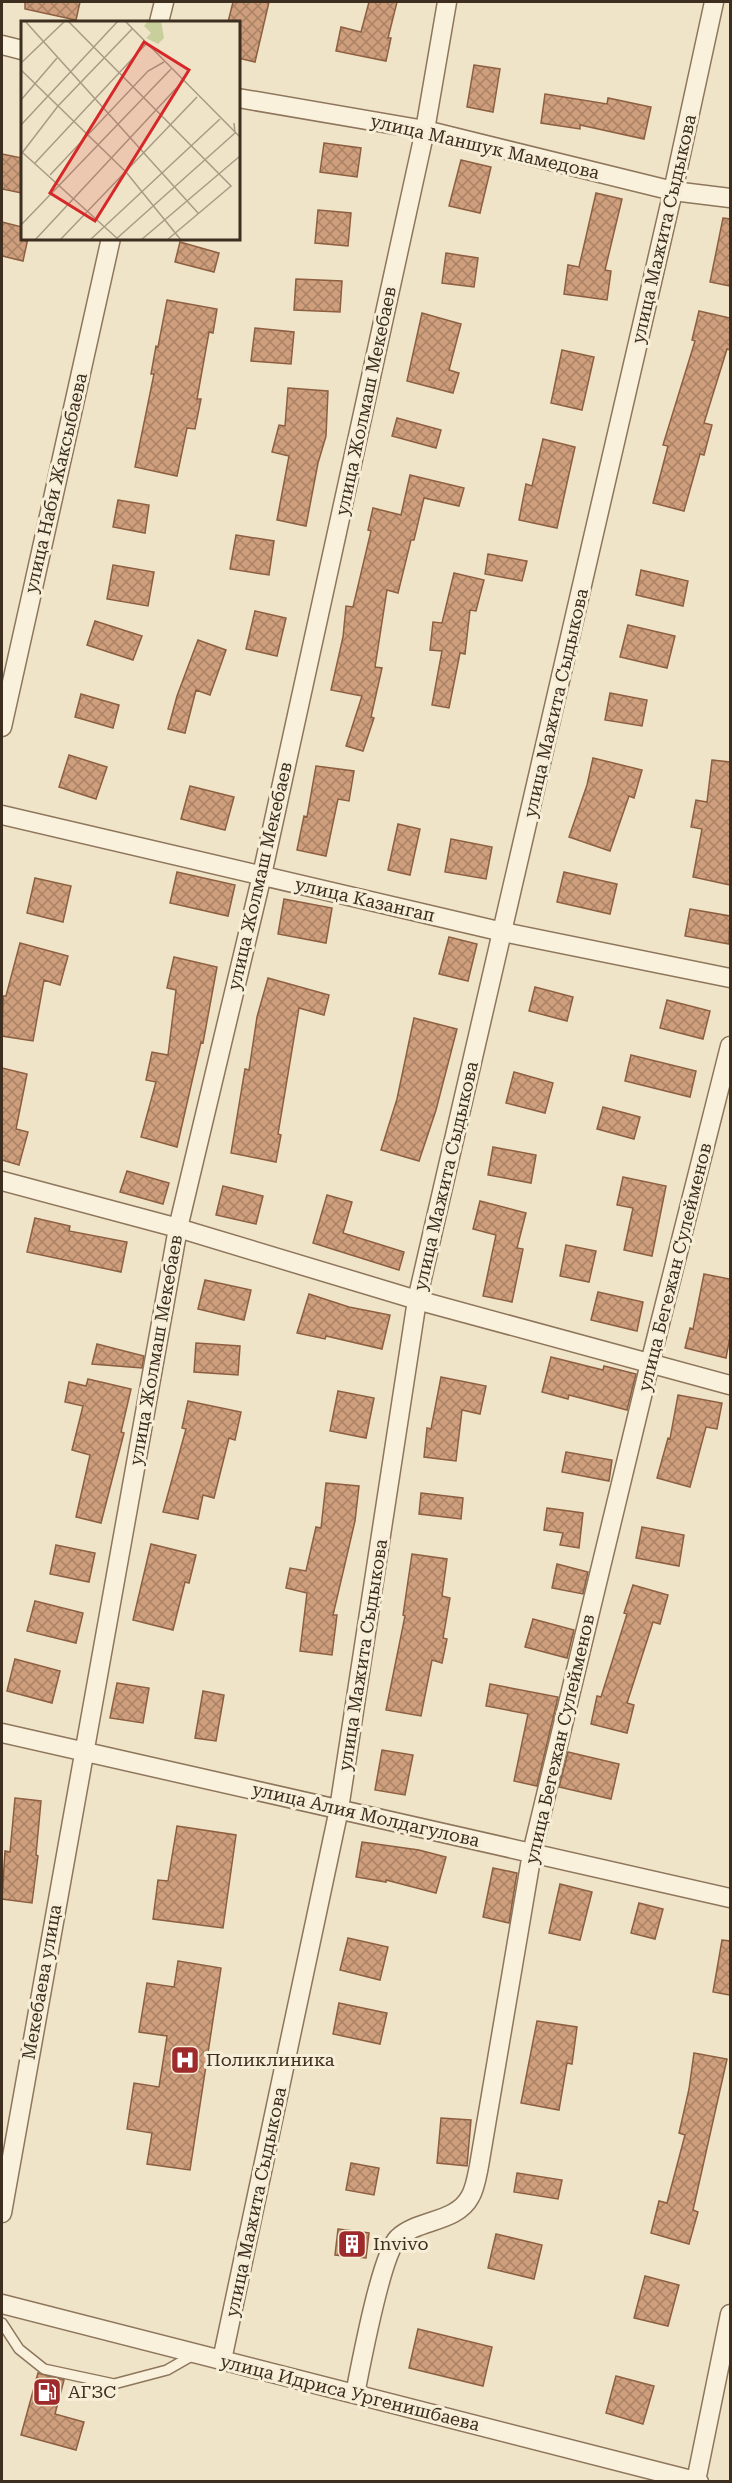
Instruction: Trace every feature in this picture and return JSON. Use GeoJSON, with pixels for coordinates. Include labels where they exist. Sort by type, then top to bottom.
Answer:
{"type":"FeatureCollection","features":[{"type":"Feature","properties":{"kind":"street"},"geometry":{"type":"LineString","coordinates":[[159,21],[164,2]]}},
{"type":"Feature","properties":{"kind":"street","name":"улица Жолмаш Мекебаев"},"geometry":{"type":"LineString","coordinates":[[83,1751],[178,1228],[262,875],[425,130],[447,2]]}},
{"type":"Feature","properties":{"kind":"street","name":"улица Мажита Сыдыкова"},"geometry":{"type":"LineString","coordinates":[[222,2360],[339,1809],[417,1300],[673,191],[714,2]]}},
{"type":"Feature","properties":{"kind":"street"},"geometry":{"type":"LineString","coordinates":[[2,45],[21,50]]}},
{"type":"Feature","properties":{"kind":"street","name":"улица Маншук Мамедова"},"geometry":{"type":"LineString","coordinates":[[240,98],[425,130],[673,191],[730,198]]}},
{"type":"Feature","properties":{"kind":"street","name":"улица Наби Жаксыбаева"},"geometry":{"type":"LineString","coordinates":[[2,727],[111,240]]}},
{"type":"Feature","properties":{"kind":"street","name":"улица Казангап"},"geometry":{"type":"LineString","coordinates":[[2,815],[503,932],[730,978]]}},
{"type":"Feature","properties":{"kind":"street","name":"улица Бегежан Сулейменов"},"geometry":{"type":"LineString","coordinates":[[355,2394],[386,2258],[398,2238],[453,2213],[470,2198],[479,2166],[532,1853],[650,1363],[730,1046]]}},
{"type":"Feature","properties":{"kind":"street"},"geometry":{"type":"LineString","coordinates":[[2,1181],[178,1228],[417,1300],[730,1385]]}},
{"type":"Feature","properties":{"kind":"street","name":"улица Алия Молдагулова"},"geometry":{"type":"LineString","coordinates":[[2,1733],[730,1898]]}},
{"type":"Feature","properties":{"kind":"street","name":"Мекебаева улица"},"geometry":{"type":"LineString","coordinates":[[2,2213],[83,1751]]}},
{"type":"Feature","properties":{"kind":"street","name":"улица Идриса Ургенишбаева"},"geometry":{"type":"LineString","coordinates":[[2,2304],[698,2481]]}},
{"type":"Feature","properties":{"kind":"street"},"geometry":{"type":"LineString","coordinates":[[698,2481],[730,2314]]}},
{"type":"Feature","properties":{"kind":"lane"},"geometry":{"type":"LineString","coordinates":[[2,2323],[19,2349],[44,2369],[114,2384],[167,2370],[197,2354]]}},
{"type":"Feature","properties":{"kind":"building"},"geometry":{"type":"Polygon","coordinates":[[[25,2],[80,2],[76,20],[25,9],[25,2]]]}},
{"type":"Feature","properties":{"kind":"building"},"geometry":{"type":"Polygon","coordinates":[[[233,2],[269,2],[255,62],[240,58],[240,21],[228,21],[233,2]]]}},
{"type":"Feature","properties":{"kind":"building"},"geometry":{"type":"Polygon","coordinates":[[[369,2],[397,2],[388,38],[391,38],[386,61],[336,51],[341,27],[361,32],[369,2]]]}},
{"type":"Feature","properties":{"kind":"building"},"geometry":{"type":"Polygon","coordinates":[[[474,65],[500,69],[493,112],[467,107],[474,65]]]}},
{"type":"Feature","properties":{"kind":"building"},"geometry":{"type":"Polygon","coordinates":[[[545,94],[607,104],[608,98],[651,107],[644,139],[580,125],[580,129],[541,123],[545,94]]]}},
{"type":"Feature","properties":{"kind":"building"},"geometry":{"type":"Polygon","coordinates":[[[324,143],[361,148],[357,177],[320,172],[324,143]]]}},
{"type":"Feature","properties":{"kind":"building"},"geometry":{"type":"Polygon","coordinates":[[[2,154],[21,158],[21,193],[2,189],[2,154]]]}},
{"type":"Feature","properties":{"kind":"building"},"geometry":{"type":"Polygon","coordinates":[[[461,160],[491,167],[480,213],[449,206],[461,160]]]}},
{"type":"Feature","properties":{"kind":"building"},"geometry":{"type":"Polygon","coordinates":[[[596,193],[622,199],[605,270],[611,271],[607,300],[564,294],[568,265],[579,267],[596,193]]]}},
{"type":"Feature","properties":{"kind":"building"},"geometry":{"type":"Polygon","coordinates":[[[318,210],[351,213],[348,246],[315,243],[318,210]]]}},
{"type":"Feature","properties":{"kind":"building"},"geometry":{"type":"Polygon","coordinates":[[[723,218],[730,219],[730,286],[710,282],[723,218]]]}},
{"type":"Feature","properties":{"kind":"building"},"geometry":{"type":"Polygon","coordinates":[[[2,222],[21,227],[21,240],[28,240],[23,261],[2,256],[2,222]]]}},
{"type":"Feature","properties":{"kind":"building"},"geometry":{"type":"Polygon","coordinates":[[[180,242],[219,253],[214,272],[175,262],[180,242]]]}},
{"type":"Feature","properties":{"kind":"building"},"geometry":{"type":"Polygon","coordinates":[[[446,253],[478,258],[474,287],[442,283],[446,253]]]}},
{"type":"Feature","properties":{"kind":"building"},"geometry":{"type":"Polygon","coordinates":[[[296,279],[342,281],[340,312],[294,310],[296,279]]]}},
{"type":"Feature","properties":{"kind":"building"},"geometry":{"type":"Polygon","coordinates":[[[167,300],[217,309],[213,333],[209,332],[197,399],[201,399],[195,429],[187,428],[177,476],[135,467],[154,374],[151,374],[156,346],[158,347],[167,300]]]}},
{"type":"Feature","properties":{"kind":"building"},"geometry":{"type":"Polygon","coordinates":[[[699,311],[730,318],[730,350],[727,349],[704,423],[712,425],[704,455],[700,454],[684,511],[653,503],[668,446],[663,445],[695,341],[692,340],[699,311]]]}},
{"type":"Feature","properties":{"kind":"building"},"geometry":{"type":"Polygon","coordinates":[[[422,313],[461,324],[449,370],[459,373],[453,393],[407,381],[422,313]]]}},
{"type":"Feature","properties":{"kind":"building"},"geometry":{"type":"Polygon","coordinates":[[[255,328],[294,332],[291,364],[251,361],[255,328]]]}},
{"type":"Feature","properties":{"kind":"building"},"geometry":{"type":"Polygon","coordinates":[[[562,350],[594,357],[582,410],[551,403],[562,350]]]}},
{"type":"Feature","properties":{"kind":"building"},"geometry":{"type":"Polygon","coordinates":[[[288,388],[328,391],[326,436],[318,463],[306,526],[277,520],[289,456],[272,452],[279,425],[285,426],[288,388]]]}},
{"type":"Feature","properties":{"kind":"building"},"geometry":{"type":"Polygon","coordinates":[[[397,418],[441,430],[436,448],[392,436],[397,418]]]}},
{"type":"Feature","properties":{"kind":"building"},"geometry":{"type":"Polygon","coordinates":[[[543,439],[575,447],[557,528],[519,520],[526,484],[532,486],[543,439]]]}},
{"type":"Feature","properties":{"kind":"building"},"geometry":{"type":"Polygon","coordinates":[[[410,475],[464,488],[459,506],[424,498],[398,593],[387,590],[375,667],[382,668],[371,717],[374,718],[363,751],[346,746],[362,696],[331,690],[343,637],[346,606],[353,607],[371,531],[368,530],[373,508],[401,515],[410,475]]]}},
{"type":"Feature","properties":{"kind":"building"},"geometry":{"type":"Polygon","coordinates":[[[118,500],[149,505],[145,533],[113,527],[118,500]]]}},
{"type":"Feature","properties":{"kind":"building"},"geometry":{"type":"Polygon","coordinates":[[[236,535],[274,541],[269,575],[230,569],[236,535]]]}},
{"type":"Feature","properties":{"kind":"building"},"geometry":{"type":"Polygon","coordinates":[[[488,554],[527,561],[522,581],[485,574],[488,554]]]}},
{"type":"Feature","properties":{"kind":"building"},"geometry":{"type":"Polygon","coordinates":[[[113,565],[154,572],[148,606],[107,599],[113,565]]]}},
{"type":"Feature","properties":{"kind":"building"},"geometry":{"type":"Polygon","coordinates":[[[641,570],[688,581],[683,606],[636,595],[641,570]]]}},
{"type":"Feature","properties":{"kind":"building"},"geometry":{"type":"Polygon","coordinates":[[[454,573],[484,580],[476,611],[470,610],[465,654],[460,653],[449,708],[432,705],[442,651],[430,650],[433,622],[442,623],[454,573]]]}},
{"type":"Feature","properties":{"kind":"building"},"geometry":{"type":"Polygon","coordinates":[[[255,611],[286,618],[277,656],[246,649],[255,611]]]}},
{"type":"Feature","properties":{"kind":"building"},"geometry":{"type":"Polygon","coordinates":[[[95,621],[142,636],[133,660],[87,645],[95,621]]]}},
{"type":"Feature","properties":{"kind":"building"},"geometry":{"type":"Polygon","coordinates":[[[628,625],[675,636],[667,668],[620,657],[628,625]]]}},
{"type":"Feature","properties":{"kind":"building"},"geometry":{"type":"Polygon","coordinates":[[[198,640],[226,650],[210,695],[196,690],[185,733],[168,729],[177,696],[198,640]]]}},
{"type":"Feature","properties":{"kind":"building"},"geometry":{"type":"Polygon","coordinates":[[[610,693],[647,700],[642,726],[605,720],[610,693]]]}},
{"type":"Feature","properties":{"kind":"building"},"geometry":{"type":"Polygon","coordinates":[[[81,694],[119,705],[113,728],[75,717],[81,694]]]}},
{"type":"Feature","properties":{"kind":"building"},"geometry":{"type":"Polygon","coordinates":[[[69,755],[107,767],[96,799],[59,787],[69,755]]]}},
{"type":"Feature","properties":{"kind":"building"},"geometry":{"type":"Polygon","coordinates":[[[593,758],[642,770],[634,798],[629,796],[610,851],[569,837],[587,785],[593,758]]]}},
{"type":"Feature","properties":{"kind":"building"},"geometry":{"type":"Polygon","coordinates":[[[712,760],[730,762],[730,885],[693,877],[702,829],[691,827],[696,800],[707,802],[712,760]]]}},
{"type":"Feature","properties":{"kind":"building"},"geometry":{"type":"Polygon","coordinates":[[[316,766],[354,771],[349,801],[338,799],[326,856],[297,850],[304,816],[307,817],[316,766]]]}},
{"type":"Feature","properties":{"kind":"building"},"geometry":{"type":"Polygon","coordinates":[[[190,786],[234,797],[225,830],[181,819],[190,786]]]}},
{"type":"Feature","properties":{"kind":"building"},"geometry":{"type":"Polygon","coordinates":[[[398,824],[420,829],[410,875],[388,870],[398,824]]]}},
{"type":"Feature","properties":{"kind":"building"},"geometry":{"type":"Polygon","coordinates":[[[451,839],[492,847],[486,879],[445,872],[451,839]]]}},
{"type":"Feature","properties":{"kind":"building"},"geometry":{"type":"Polygon","coordinates":[[[177,872],[235,885],[228,916],[170,903],[177,872]]]}},
{"type":"Feature","properties":{"kind":"building"},"geometry":{"type":"Polygon","coordinates":[[[564,872],[617,884],[610,914],[557,902],[564,872]]]}},
{"type":"Feature","properties":{"kind":"building"},"geometry":{"type":"Polygon","coordinates":[[[35,878],[71,886],[63,922],[27,913],[35,878]]]}},
{"type":"Feature","properties":{"kind":"building"},"geometry":{"type":"Polygon","coordinates":[[[284,899],[332,908],[326,943],[278,934],[284,899]]]}},
{"type":"Feature","properties":{"kind":"building"},"geometry":{"type":"Polygon","coordinates":[[[690,909],[730,916],[729,944],[685,936],[690,909]]]}},
{"type":"Feature","properties":{"kind":"building"},"geometry":{"type":"Polygon","coordinates":[[[449,937],[477,944],[468,981],[439,974],[449,937]]]}},
{"type":"Feature","properties":{"kind":"building"},"geometry":{"type":"Polygon","coordinates":[[[20,943],[68,956],[60,985],[44,980],[33,1041],[2,1036],[3,996],[6,996],[20,943]]]}},
{"type":"Feature","properties":{"kind":"building"},"geometry":{"type":"Polygon","coordinates":[[[174,957],[217,967],[203,1043],[201,1042],[177,1147],[141,1137],[156,1082],[146,1080],[152,1052],[168,1055],[176,990],[167,988],[174,957]]]}},
{"type":"Feature","properties":{"kind":"building"},"geometry":{"type":"Polygon","coordinates":[[[268,978],[329,995],[324,1015],[299,1008],[278,1134],[281,1135],[276,1162],[231,1153],[245,1069],[249,1070],[257,1017],[268,978]]]}},
{"type":"Feature","properties":{"kind":"building"},"geometry":{"type":"Polygon","coordinates":[[[535,987],[573,997],[567,1021],[529,1011],[535,987]]]}},
{"type":"Feature","properties":{"kind":"building"},"geometry":{"type":"Polygon","coordinates":[[[667,1000],[710,1011],[703,1039],[660,1028],[667,1000]]]}},
{"type":"Feature","properties":{"kind":"building"},"geometry":{"type":"Polygon","coordinates":[[[414,1018],[457,1029],[436,1110],[419,1161],[381,1150],[397,1099],[414,1018]]]}},
{"type":"Feature","properties":{"kind":"building"},"geometry":{"type":"Polygon","coordinates":[[[631,1055],[696,1071],[690,1097],[625,1081],[631,1055]]]}},
{"type":"Feature","properties":{"kind":"building"},"geometry":{"type":"Polygon","coordinates":[[[2,1068],[27,1074],[16,1129],[28,1132],[19,1165],[2,1160],[2,1068]]]}},
{"type":"Feature","properties":{"kind":"building"},"geometry":{"type":"Polygon","coordinates":[[[514,1072],[553,1083],[545,1113],[506,1103],[514,1072]]]}},
{"type":"Feature","properties":{"kind":"building"},"geometry":{"type":"Polygon","coordinates":[[[603,1107],[640,1117],[634,1139],[597,1129],[603,1107]]]}},
{"type":"Feature","properties":{"kind":"building"},"geometry":{"type":"Polygon","coordinates":[[[493,1147],[536,1155],[531,1183],[488,1175],[493,1147]]]}},
{"type":"Feature","properties":{"kind":"building"},"geometry":{"type":"Polygon","coordinates":[[[127,1171],[169,1183],[163,1204],[120,1192],[127,1171]]]}},
{"type":"Feature","properties":{"kind":"building"},"geometry":{"type":"Polygon","coordinates":[[[623,1177],[666,1186],[652,1256],[624,1250],[633,1208],[617,1205],[623,1177]]]}},
{"type":"Feature","properties":{"kind":"building"},"geometry":{"type":"Polygon","coordinates":[[[223,1186],[263,1196],[256,1224],[216,1215],[223,1186]]]}},
{"type":"Feature","properties":{"kind":"building"},"geometry":{"type":"Polygon","coordinates":[[[327,1195],[352,1202],[343,1233],[404,1252],[399,1270],[313,1243],[327,1195]]]}},
{"type":"Feature","properties":{"kind":"building"},"geometry":{"type":"Polygon","coordinates":[[[480,1201],[526,1213],[517,1248],[523,1249],[512,1302],[483,1296],[496,1235],[473,1229],[480,1201]]]}},
{"type":"Feature","properties":{"kind":"building"},"geometry":{"type":"Polygon","coordinates":[[[35,1218],[70,1226],[69,1231],[127,1242],[121,1272],[27,1252],[35,1218]]]}},
{"type":"Feature","properties":{"kind":"building"},"geometry":{"type":"Polygon","coordinates":[[[566,1245],[596,1251],[589,1282],[560,1276],[566,1245]]]}},
{"type":"Feature","properties":{"kind":"building"},"geometry":{"type":"Polygon","coordinates":[[[704,1274],[730,1279],[730,1337],[726,1358],[685,1348],[690,1328],[693,1329],[704,1274]]]}},
{"type":"Feature","properties":{"kind":"building"},"geometry":{"type":"Polygon","coordinates":[[[205,1280],[251,1290],[244,1320],[198,1309],[205,1280]]]}},
{"type":"Feature","properties":{"kind":"building"},"geometry":{"type":"Polygon","coordinates":[[[598,1292],[643,1302],[637,1331],[591,1320],[598,1292]]]}},
{"type":"Feature","properties":{"kind":"building"},"geometry":{"type":"Polygon","coordinates":[[[309,1294],[349,1307],[390,1315],[382,1349],[326,1336],[325,1339],[297,1333],[309,1294]]]}},
{"type":"Feature","properties":{"kind":"building"},"geometry":{"type":"Polygon","coordinates":[[[196,1343],[240,1346],[238,1375],[194,1372],[196,1343]]]}},
{"type":"Feature","properties":{"kind":"building"},"geometry":{"type":"Polygon","coordinates":[[[97,1344],[144,1356],[142,1368],[92,1364],[97,1344]]]}},
{"type":"Feature","properties":{"kind":"building"},"geometry":{"type":"Polygon","coordinates":[[[551,1357],[603,1370],[604,1366],[636,1374],[627,1410],[569,1395],[568,1399],[542,1392],[551,1357]]]}},
{"type":"Feature","properties":{"kind":"building"},"geometry":{"type":"Polygon","coordinates":[[[441,1377],[486,1386],[480,1414],[462,1410],[456,1461],[424,1457],[427,1428],[431,1429],[441,1377]]]}},
{"type":"Feature","properties":{"kind":"building"},"geometry":{"type":"Polygon","coordinates":[[[88,1379],[131,1389],[121,1432],[124,1433],[101,1523],[76,1517],[90,1455],[72,1450],[83,1406],[65,1402],[69,1382],[86,1386],[88,1379]]]}},
{"type":"Feature","properties":{"kind":"building"},"geometry":{"type":"Polygon","coordinates":[[[338,1391],[374,1398],[366,1438],[330,1431],[338,1391]]]}},
{"type":"Feature","properties":{"kind":"building"},"geometry":{"type":"Polygon","coordinates":[[[678,1395],[722,1403],[717,1429],[706,1427],[690,1487],[657,1478],[668,1438],[670,1439],[678,1395]]]}},
{"type":"Feature","properties":{"kind":"building"},"geometry":{"type":"Polygon","coordinates":[[[188,1401],[241,1412],[235,1440],[229,1438],[214,1498],[203,1495],[198,1519],[163,1512],[186,1429],[182,1428],[188,1401]]]}},
{"type":"Feature","properties":{"kind":"building"},"geometry":{"type":"Polygon","coordinates":[[[566,1452],[612,1460],[609,1481],[562,1472],[566,1452]]]}},
{"type":"Feature","properties":{"kind":"building"},"geometry":{"type":"Polygon","coordinates":[[[326,1483],[359,1486],[355,1521],[333,1615],[337,1615],[332,1655],[300,1651],[307,1593],[286,1588],[290,1568],[306,1571],[316,1527],[321,1528],[326,1483]]]}},
{"type":"Feature","properties":{"kind":"building"},"geometry":{"type":"Polygon","coordinates":[[[421,1493],[463,1498],[461,1519],[419,1514],[421,1493]]]}},
{"type":"Feature","properties":{"kind":"building"},"geometry":{"type":"Polygon","coordinates":[[[547,1508],[583,1513],[579,1548],[560,1545],[563,1533],[544,1530],[547,1508]]]}},
{"type":"Feature","properties":{"kind":"building"},"geometry":{"type":"Polygon","coordinates":[[[642,1527],[684,1535],[679,1566],[636,1558],[642,1527]]]}},
{"type":"Feature","properties":{"kind":"building"},"geometry":{"type":"Polygon","coordinates":[[[151,1544],[196,1555],[189,1583],[185,1582],[173,1630],[133,1620],[151,1544]]]}},
{"type":"Feature","properties":{"kind":"building"},"geometry":{"type":"Polygon","coordinates":[[[56,1545],[95,1553],[89,1582],[50,1574],[56,1545]]]}},
{"type":"Feature","properties":{"kind":"building"},"geometry":{"type":"Polygon","coordinates":[[[412,1554],[447,1559],[442,1596],[450,1598],[443,1638],[447,1639],[442,1663],[432,1660],[421,1716],[386,1710],[405,1616],[403,1615],[412,1554]]]}},
{"type":"Feature","properties":{"kind":"building"},"geometry":{"type":"Polygon","coordinates":[[[557,1564],[588,1572],[583,1594],[552,1588],[557,1564]]]}},
{"type":"Feature","properties":{"kind":"building"},"geometry":{"type":"Polygon","coordinates":[[[633,1585],[668,1595],[660,1624],[653,1622],[627,1703],[634,1705],[627,1733],[591,1724],[597,1696],[601,1697],[627,1614],[624,1613],[633,1585]]]}},
{"type":"Feature","properties":{"kind":"building"},"geometry":{"type":"Polygon","coordinates":[[[35,1601],[83,1613],[76,1643],[27,1631],[35,1601]]]}},
{"type":"Feature","properties":{"kind":"building"},"geometry":{"type":"Polygon","coordinates":[[[533,1619],[574,1630],[567,1658],[525,1647],[533,1619]]]}},
{"type":"Feature","properties":{"kind":"building"},"geometry":{"type":"Polygon","coordinates":[[[15,1659],[60,1671],[52,1703],[7,1691],[15,1659]]]}},
{"type":"Feature","properties":{"kind":"building"},"geometry":{"type":"Polygon","coordinates":[[[117,1683],[149,1688],[143,1723],[110,1718],[117,1683]]]}},
{"type":"Feature","properties":{"kind":"building"},"geometry":{"type":"Polygon","coordinates":[[[490,1684],[558,1697],[537,1786],[514,1781],[528,1714],[486,1706],[490,1684]]]}},
{"type":"Feature","properties":{"kind":"building"},"geometry":{"type":"Polygon","coordinates":[[[203,1691],[224,1695],[216,1741],[195,1738],[203,1691]]]}},
{"type":"Feature","properties":{"kind":"building"},"geometry":{"type":"Polygon","coordinates":[[[382,1750],[413,1755],[405,1795],[375,1790],[382,1750]]]}},
{"type":"Feature","properties":{"kind":"building"},"geometry":{"type":"Polygon","coordinates":[[[568,1752],[619,1764],[611,1799],[559,1787],[568,1752]]]}},
{"type":"Feature","properties":{"kind":"building"},"geometry":{"type":"Polygon","coordinates":[[[15,1798],[41,1801],[36,1855],[38,1856],[32,1903],[2,1899],[5,1851],[10,1852],[15,1798]]]}},
{"type":"Feature","properties":{"kind":"building"},"geometry":{"type":"Polygon","coordinates":[[[177,1826],[236,1835],[223,1928],[153,1919],[158,1880],[168,1881],[177,1826]]]}},
{"type":"Feature","properties":{"kind":"building"},"geometry":{"type":"Polygon","coordinates":[[[362,1842],[419,1850],[446,1857],[436,1893],[386,1880],[386,1882],[356,1877],[362,1842]]]}},
{"type":"Feature","properties":{"kind":"building"},"geometry":{"type":"Polygon","coordinates":[[[493,1868],[517,1873],[509,1923],[483,1917],[493,1868]]]}},
{"type":"Feature","properties":{"kind":"building"},"geometry":{"type":"Polygon","coordinates":[[[560,1884],[592,1892],[580,1940],[549,1933],[560,1884]]]}},
{"type":"Feature","properties":{"kind":"building"},"geometry":{"type":"Polygon","coordinates":[[[639,1903],[663,1909],[655,1939],[631,1933],[639,1903]]]}},
{"type":"Feature","properties":{"kind":"building"},"geometry":{"type":"Polygon","coordinates":[[[348,1938],[388,1947],[380,1980],[340,1970],[348,1938]]]}},
{"type":"Feature","properties":{"kind":"building"},"geometry":{"type":"Polygon","coordinates":[[[722,1940],[730,1941],[730,1995],[713,1992],[722,1940]]]}},
{"type":"Feature","properties":{"kind":"building","name":"Поликлиника"},"geometry":{"type":"Polygon","coordinates":[[[178,1961],[221,1968],[190,2170],[147,2164],[152,2133],[127,2129],[134,2083],[159,2087],[167,2036],[139,2032],[147,1983],[174,1987],[178,1961]]]}},
{"type":"Feature","properties":{"kind":"building"},"geometry":{"type":"Polygon","coordinates":[[[339,2003],[387,2013],[380,2044],[333,2034],[339,2003]]]}},
{"type":"Feature","properties":{"kind":"building"},"geometry":{"type":"Polygon","coordinates":[[[537,2021],[577,2027],[572,2064],[567,2063],[559,2110],[521,2103],[537,2021]]]}},
{"type":"Feature","properties":{"kind":"building"},"geometry":{"type":"Polygon","coordinates":[[[694,2053],[727,2059],[693,2210],[698,2212],[689,2244],[651,2233],[659,2201],[667,2203],[685,2135],[679,2133],[694,2053]]]}},
{"type":"Feature","properties":{"kind":"building"},"geometry":{"type":"Polygon","coordinates":[[[441,2118],[471,2120],[467,2166],[437,2163],[441,2118]]]}},
{"type":"Feature","properties":{"kind":"building"},"geometry":{"type":"Polygon","coordinates":[[[351,2163],[379,2168],[374,2195],[346,2190],[351,2163]]]}},
{"type":"Feature","properties":{"kind":"building"},"geometry":{"type":"Polygon","coordinates":[[[517,2173],[562,2180],[558,2199],[514,2192],[517,2173]]]}},
{"type":"Feature","properties":{"kind":"building","name":"Invivo"},"geometry":{"type":"Polygon","coordinates":[[[338,2229],[369,2233],[366,2258],[335,2255],[338,2229]]]}},
{"type":"Feature","properties":{"kind":"building"},"geometry":{"type":"Polygon","coordinates":[[[496,2234],[542,2245],[534,2279],[488,2268],[496,2234]]]}},
{"type":"Feature","properties":{"kind":"building"},"geometry":{"type":"Polygon","coordinates":[[[645,2276],[679,2285],[668,2326],[634,2318],[645,2276]]]}},
{"type":"Feature","properties":{"kind":"building"},"geometry":{"type":"Polygon","coordinates":[[[418,2329],[492,2347],[483,2386],[409,2368],[418,2329]]]}},
{"type":"Feature","properties":{"kind":"building","name":"АГЗС"},"geometry":{"type":"Polygon","coordinates":[[[38,2373],[64,2380],[55,2414],[84,2422],[76,2450],[21,2435],[38,2373]]]}},
{"type":"Feature","properties":{"kind":"building"},"geometry":{"type":"Polygon","coordinates":[[[616,2376],[654,2386],[643,2424],[606,2413],[616,2376]]]}},
{"type":"Feature","properties":{"kind":"place","name":"Поликлиника"},"geometry":{"type":"Point","coordinates":[185,2060]}},
{"type":"Feature","properties":{"kind":"place","name":"Invivo"},"geometry":{"type":"Point","coordinates":[352,2244]}},
{"type":"Feature","properties":{"kind":"place","name":"АГЗС"},"geometry":{"type":"Point","coordinates":[47,2392]}}]}
